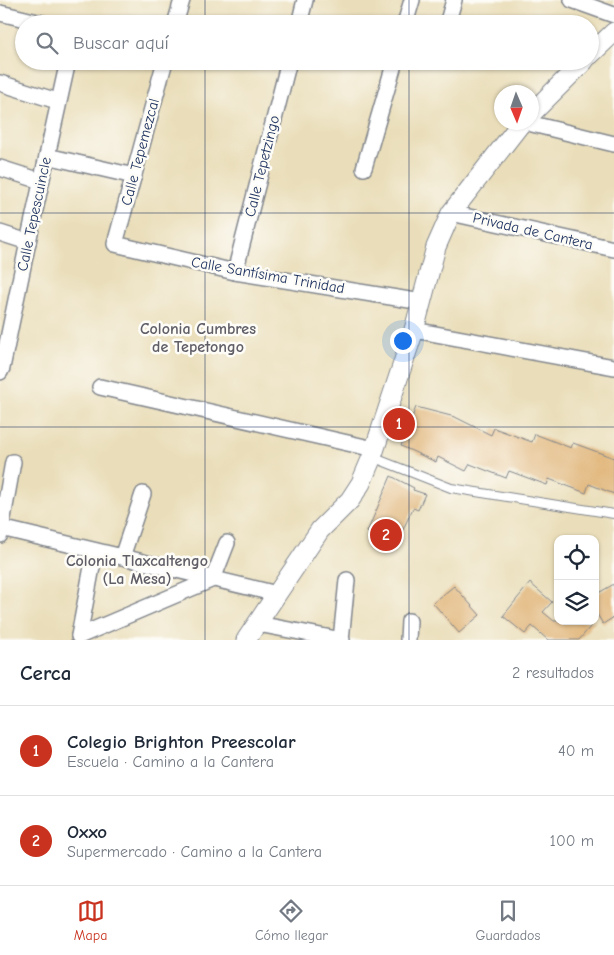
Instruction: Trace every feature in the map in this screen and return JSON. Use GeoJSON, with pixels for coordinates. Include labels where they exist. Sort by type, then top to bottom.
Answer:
{"type":"FeatureCollection","features":[{"type":"Feature","properties":{"kind":"street"},"geometry":{"type":"LineString","coordinates":[[178,15],[182,0]]}},
{"type":"Feature","properties":{"kind":"street"},"geometry":{"type":"LineString","coordinates":[[301,15],[305,0]]}},
{"type":"Feature","properties":{"kind":"street"},"geometry":{"type":"LineString","coordinates":[[408,15],[412,0]]}},
{"type":"Feature","properties":{"kind":"street"},"geometry":{"type":"LineString","coordinates":[[450,15],[454,0]]}},
{"type":"Feature","properties":{"kind":"street"},"geometry":{"type":"LineString","coordinates":[[572,0],[614,15]]}},
{"type":"Feature","properties":{"kind":"street"},"geometry":{"type":"LineString","coordinates":[[0,13],[15,17]]}},
{"type":"Feature","properties":{"kind":"street"},"geometry":{"type":"LineString","coordinates":[[599,46],[614,32]]}},
{"type":"Feature","properties":{"kind":"street","name":"Calle Tepescuincle"},"geometry":{"type":"LineString","coordinates":[[1,370],[7,312],[28,242],[66,70]]}},
{"type":"Feature","properties":{"kind":"street","name":"Calle Tepemezcal"},"geometry":{"type":"LineString","coordinates":[[115,244],[163,70]]}},
{"type":"Feature","properties":{"kind":"street","name":"Calle Tepetzingo"},"geometry":{"type":"LineString","coordinates":[[235,272],[287,70]]}},
{"type":"Feature","properties":{"kind":"street"},"geometry":{"type":"LineString","coordinates":[[364,168],[391,70]]}},
{"type":"Feature","properties":{"kind":"street"},"geometry":{"type":"LineString","coordinates":[[539,106],[575,70]]}},
{"type":"Feature","properties":{"kind":"street"},"geometry":{"type":"LineString","coordinates":[[0,83],[58,102]]}},
{"type":"Feature","properties":{"kind":"street"},"geometry":{"type":"LineString","coordinates":[[539,126],[614,144]]}},
{"type":"Feature","properties":{"kind":"street"},"geometry":{"type":"LineString","coordinates":[[246,640],[320,530],[350,500],[361,483],[373,453],[414,330],[436,247],[451,213],[517,130]]}},
{"type":"Feature","properties":{"kind":"street"},"geometry":{"type":"LineString","coordinates":[[47,156],[134,176]]}},
{"type":"Feature","properties":{"kind":"street"},"geometry":{"type":"LineString","coordinates":[[0,168],[41,181]]}},
{"type":"Feature","properties":{"kind":"street","name":"Privada de Cantera"},"geometry":{"type":"LineString","coordinates":[[451,213],[614,249]]}},
{"type":"Feature","properties":{"kind":"street"},"geometry":{"type":"LineString","coordinates":[[0,233],[28,242]]}},
{"type":"Feature","properties":{"kind":"street","name":"Calle Santísima Trinidad"},"geometry":{"type":"LineString","coordinates":[[115,244],[235,272],[422,302]]}},
{"type":"Feature","properties":{"kind":"street"},"geometry":{"type":"LineString","coordinates":[[414,330],[614,366]]}},
{"type":"Feature","properties":{"kind":"street"},"geometry":{"type":"LineString","coordinates":[[100,387],[373,453]]}},
{"type":"Feature","properties":{"kind":"street"},"geometry":{"type":"LineString","coordinates":[[13,462],[1,531],[122,557],[277,594]]}},
{"type":"Feature","properties":{"kind":"street"},"geometry":{"type":"LineString","coordinates":[[122,557],[143,494]]}},
{"type":"Feature","properties":{"kind":"street"},"geometry":{"type":"LineString","coordinates":[[95,551],[79,636],[212,579],[227,543]]}},
{"type":"Feature","properties":{"kind":"street"},"geometry":{"type":"LineString","coordinates":[[258,624],[341,640],[347,580]]}},
{"type":"Feature","properties":{"kind":"street"},"geometry":{"type":"LineString","coordinates":[[408,640],[409,621]]}},
{"type":"Feature","properties":{"kind":"lane"},"geometry":{"type":"LineString","coordinates":[[373,453],[394,466],[452,488],[614,514]]}},
{"type":"Feature","properties":{"kind":"building"},"geometry":{"type":"Polygon","coordinates":[[[416,407],[455,417],[491,435],[494,428],[532,442],[535,434],[571,448],[573,443],[614,458],[614,494],[589,484],[586,493],[549,479],[547,485],[509,471],[506,478],[470,464],[466,471],[438,457],[436,462],[401,446],[416,407]]]}},
{"type":"Feature","properties":{"kind":"building"},"geometry":{"type":"Polygon","coordinates":[[[391,476],[414,488],[413,490],[425,494],[418,510],[413,508],[393,551],[367,532],[391,476]]]}},
{"type":"Feature","properties":{"kind":"building"},"geometry":{"type":"Polygon","coordinates":[[[530,583],[552,602],[543,612],[554,621],[554,625],[592,625],[579,640],[548,640],[532,626],[525,634],[503,616],[530,583]]]}},
{"type":"Feature","properties":{"kind":"building"},"geometry":{"type":"Polygon","coordinates":[[[614,584],[614,617],[603,624],[599,618],[599,593],[614,584]]]}},
{"type":"Feature","properties":{"kind":"building"},"geometry":{"type":"Polygon","coordinates":[[[454,586],[480,615],[459,633],[433,603],[454,586]]]}},
{"type":"Feature","properties":{"kind":"place","name":"Colegio Brighton Preescolar"},"geometry":{"type":"Point","coordinates":[399,424]}},
{"type":"Feature","properties":{"kind":"place","name":"Oxxo"},"geometry":{"type":"Point","coordinates":[386,535]}},
{"type":"Feature","properties":{"kind":"district","name":"Colonia Cumbres de Tepetongo"},"geometry":{"type":"Point","coordinates":[198,338]}},
{"type":"Feature","properties":{"kind":"district","name":"Colonia Tlaxcaltengo (La Mesa)"},"geometry":{"type":"Point","coordinates":[137,570]}}]}
